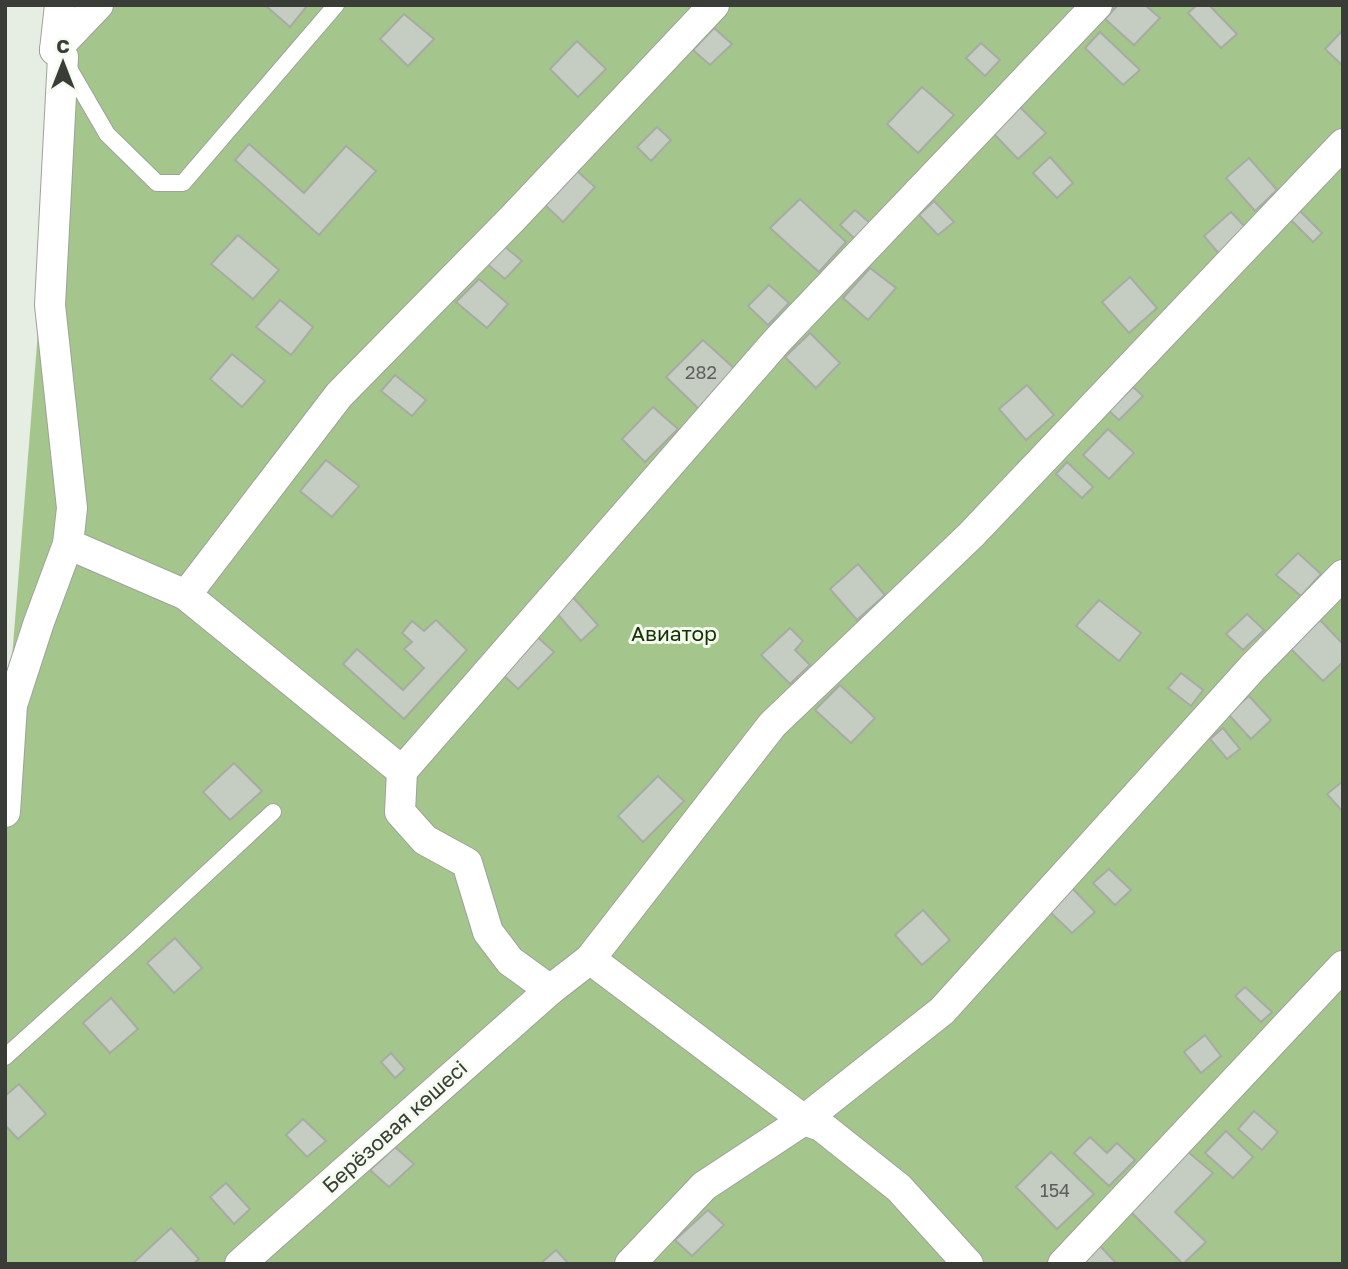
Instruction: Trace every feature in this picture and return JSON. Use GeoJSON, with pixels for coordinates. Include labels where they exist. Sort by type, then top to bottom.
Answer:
{"type":"FeatureCollection","features":[{"type":"Feature","properties":{"kind":"street"},"geometry":{"type":"LineString","coordinates":[[5,812],[12,705],[68,544],[72,508],[50,305],[60,5]]}},
{"type":"Feature","properties":{"kind":"street"},"geometry":{"type":"LineString","coordinates":[[59,54],[97,5]]}},
{"type":"Feature","properties":{"kind":"street"},"geometry":{"type":"LineString","coordinates":[[186,594],[339,395],[513,218],[713,5]]}},
{"type":"Feature","properties":{"kind":"street"},"geometry":{"type":"LineString","coordinates":[[550,990],[510,961],[488,933],[467,863],[425,839],[400,812],[402,771],[776,342],[1097,5]]}},
{"type":"Feature","properties":{"kind":"street","name":"Берёзовая көшесі"},"geometry":{"type":"LineString","coordinates":[[240,1264],[550,990],[590,958],[772,725],[971,535],[1343,144]]}},
{"type":"Feature","properties":{"kind":"street"},"geometry":{"type":"LineString","coordinates":[[68,544],[186,594],[402,771]]}},
{"type":"Feature","properties":{"kind":"street"},"geometry":{"type":"LineString","coordinates":[[630,1264],[704,1186],[804,1120],[942,1011],[1244,676],[1343,575]]}},
{"type":"Feature","properties":{"kind":"street"},"geometry":{"type":"LineString","coordinates":[[590,958],[804,1120],[821,1126],[900,1188],[968,1264]]}},
{"type":"Feature","properties":{"kind":"street"},"geometry":{"type":"LineString","coordinates":[[1063,1264],[1343,966]]}},
{"type":"Feature","properties":{"kind":"lane"},"geometry":{"type":"LineString","coordinates":[[59,54],[107,134],[157,183],[183,183],[336,5]]}},
{"type":"Feature","properties":{"kind":"lane"},"geometry":{"type":"LineString","coordinates":[[5,1057],[273,812]]}},
{"type":"Feature","properties":{"kind":"green space","name":"Авиатор"},"geometry":{"type":"Polygon","coordinates":[[[64,5],[1343,5],[1343,1264],[5,1264],[5,746],[64,5]]]}},
{"type":"Feature","properties":{"kind":"building"},"geometry":{"type":"Polygon","coordinates":[[[265,5],[306,5],[307,6],[290,27],[265,5]]]}},
{"type":"Feature","properties":{"kind":"building"},"geometry":{"type":"Polygon","coordinates":[[[1118,5],[1145,5],[1160,18],[1134,45],[1105,19],[1118,5]]]}},
{"type":"Feature","properties":{"kind":"building"},"geometry":{"type":"Polygon","coordinates":[[[1197,5],[1209,5],[1237,34],[1221,48],[1188,13],[1197,5]]]}},
{"type":"Feature","properties":{"kind":"building"},"geometry":{"type":"Polygon","coordinates":[[[404,14],[434,39],[408,66],[380,39],[404,14]]]}},
{"type":"Feature","properties":{"kind":"building"},"geometry":{"type":"Polygon","coordinates":[[[714,28],[732,44],[710,65],[693,50],[714,28]]]}},
{"type":"Feature","properties":{"kind":"building"},"geometry":{"type":"Polygon","coordinates":[[[1343,30],[1343,66],[1325,49],[1343,30]]]}},
{"type":"Feature","properties":{"kind":"building"},"geometry":{"type":"Polygon","coordinates":[[[1100,32],[1140,70],[1123,85],[1085,48],[1100,32]]]}},
{"type":"Feature","properties":{"kind":"building"},"geometry":{"type":"Polygon","coordinates":[[[577,41],[606,69],[578,97],[550,69],[577,41]]]}},
{"type":"Feature","properties":{"kind":"building"},"geometry":{"type":"Polygon","coordinates":[[[981,43],[1000,60],[985,76],[966,58],[981,43]]]}},
{"type":"Feature","properties":{"kind":"building"},"geometry":{"type":"Polygon","coordinates":[[[922,87],[954,115],[918,153],[887,124],[922,87]]]}},
{"type":"Feature","properties":{"kind":"building"},"geometry":{"type":"Polygon","coordinates":[[[1020,107],[1046,133],[1018,159],[993,133],[1020,107]]]}},
{"type":"Feature","properties":{"kind":"building"},"geometry":{"type":"Polygon","coordinates":[[[657,127],[671,140],[651,161],[637,147],[657,127]]]}},
{"type":"Feature","properties":{"kind":"building"},"geometry":{"type":"Polygon","coordinates":[[[249,144],[304,193],[346,146],[376,171],[319,235],[235,160],[249,144]]]}},
{"type":"Feature","properties":{"kind":"building"},"geometry":{"type":"Polygon","coordinates":[[[1050,157],[1073,183],[1057,198],[1033,173],[1050,157]]]}},
{"type":"Feature","properties":{"kind":"building"},"geometry":{"type":"Polygon","coordinates":[[[1249,158],[1277,190],[1255,211],[1226,178],[1249,158]]]}},
{"type":"Feature","properties":{"kind":"building"},"geometry":{"type":"Polygon","coordinates":[[[577,171],[595,187],[563,222],[544,204],[577,171]]]}},
{"type":"Feature","properties":{"kind":"building"},"geometry":{"type":"Polygon","coordinates":[[[800,199],[846,242],[819,272],[770,228],[800,199]]]}},
{"type":"Feature","properties":{"kind":"building"},"geometry":{"type":"Polygon","coordinates":[[[934,201],[954,222],[938,235],[919,215],[934,201]]]}},
{"type":"Feature","properties":{"kind":"building"},"geometry":{"type":"Polygon","coordinates":[[[855,210],[871,224],[855,239],[840,225],[855,210]]]}},
{"type":"Feature","properties":{"kind":"building"},"geometry":{"type":"Polygon","coordinates":[[[1300,211],[1322,233],[1313,242],[1290,219],[1300,211]]]}},
{"type":"Feature","properties":{"kind":"building"},"geometry":{"type":"Polygon","coordinates":[[[1231,212],[1248,230],[1221,256],[1204,236],[1231,212]]]}},
{"type":"Feature","properties":{"kind":"building"},"geometry":{"type":"Polygon","coordinates":[[[238,235],[279,270],[253,299],[211,264],[238,235]]]}},
{"type":"Feature","properties":{"kind":"building"},"geometry":{"type":"Polygon","coordinates":[[[503,245],[522,261],[505,279],[486,263],[503,245]]]}},
{"type":"Feature","properties":{"kind":"building"},"geometry":{"type":"Polygon","coordinates":[[[870,268],[896,288],[868,320],[843,298],[870,268]]]}},
{"type":"Feature","properties":{"kind":"building"},"geometry":{"type":"Polygon","coordinates":[[[1130,277],[1157,308],[1129,333],[1102,302],[1130,277]]]}},
{"type":"Feature","properties":{"kind":"building"},"geometry":{"type":"Polygon","coordinates":[[[479,279],[508,304],[487,328],[456,302],[479,279]]]}},
{"type":"Feature","properties":{"kind":"building"},"geometry":{"type":"Polygon","coordinates":[[[769,285],[789,303],[768,325],[748,306],[769,285]]]}},
{"type":"Feature","properties":{"kind":"building"},"geometry":{"type":"Polygon","coordinates":[[[280,300],[313,327],[291,355],[256,327],[280,300]]]}},
{"type":"Feature","properties":{"kind":"building"},"geometry":{"type":"Polygon","coordinates":[[[810,333],[840,363],[816,388],[785,357],[810,333]]]}},
{"type":"Feature","properties":{"kind":"building"},"geometry":{"type":"Polygon","coordinates":[[[703,340],[736,370],[699,409],[666,377],[703,340]]]}},
{"type":"Feature","properties":{"kind":"building"},"geometry":{"type":"Polygon","coordinates":[[[232,354],[265,381],[242,407],[210,379],[232,354]]]}},
{"type":"Feature","properties":{"kind":"building"},"geometry":{"type":"Polygon","coordinates":[[[395,375],[426,400],[412,416],[381,391],[395,375]]]}},
{"type":"Feature","properties":{"kind":"building"},"geometry":{"type":"Polygon","coordinates":[[[1027,385],[1054,415],[1026,440],[999,409],[1027,385]]]}},
{"type":"Feature","properties":{"kind":"building"},"geometry":{"type":"Polygon","coordinates":[[[1133,387],[1143,396],[1119,420],[1109,411],[1133,387]]]}},
{"type":"Feature","properties":{"kind":"building"},"geometry":{"type":"Polygon","coordinates":[[[653,407],[678,429],[645,462],[622,439],[653,407]]]}},
{"type":"Feature","properties":{"kind":"building"},"geometry":{"type":"Polygon","coordinates":[[[1108,429],[1134,453],[1109,479],[1083,455],[1108,429]]]}},
{"type":"Feature","properties":{"kind":"building"},"geometry":{"type":"Polygon","coordinates":[[[326,460],[359,486],[332,517],[300,491],[326,460]]]}},
{"type":"Feature","properties":{"kind":"building"},"geometry":{"type":"Polygon","coordinates":[[[1067,462],[1093,487],[1082,498],[1056,474],[1067,462]]]}},
{"type":"Feature","properties":{"kind":"building"},"geometry":{"type":"Polygon","coordinates":[[[1298,553],[1321,574],[1301,596],[1276,575],[1298,553]]]}},
{"type":"Feature","properties":{"kind":"building"},"geometry":{"type":"Polygon","coordinates":[[[858,564],[885,595],[857,620],[830,589],[858,564]]]}},
{"type":"Feature","properties":{"kind":"building"},"geometry":{"type":"Polygon","coordinates":[[[570,594],[598,625],[581,641],[553,609],[570,594]]]}},
{"type":"Feature","properties":{"kind":"building"},"geometry":{"type":"Polygon","coordinates":[[[1099,600],[1141,633],[1119,661],[1076,626],[1099,600]]]}},
{"type":"Feature","properties":{"kind":"building"},"geometry":{"type":"Polygon","coordinates":[[[1247,614],[1264,630],[1243,650],[1226,634],[1247,614]]]}},
{"type":"Feature","properties":{"kind":"building"},"geometry":{"type":"Polygon","coordinates":[[[436,620],[467,650],[404,719],[343,664],[357,649],[403,690],[424,668],[404,649],[412,642],[402,633],[412,621],[424,631],[436,620]]]}},
{"type":"Feature","properties":{"kind":"building"},"geometry":{"type":"Polygon","coordinates":[[[1320,620],[1343,644],[1343,662],[1323,681],[1290,648],[1320,620]]]}},
{"type":"Feature","properties":{"kind":"building"},"geometry":{"type":"Polygon","coordinates":[[[790,628],[803,641],[795,650],[810,665],[790,684],[761,655],[790,628]]]}},
{"type":"Feature","properties":{"kind":"building"},"geometry":{"type":"Polygon","coordinates":[[[532,632],[554,652],[518,689],[496,668],[532,632]]]}},
{"type":"Feature","properties":{"kind":"building"},"geometry":{"type":"Polygon","coordinates":[[[1181,673],[1203,690],[1191,706],[1168,688],[1181,673]]]}},
{"type":"Feature","properties":{"kind":"building"},"geometry":{"type":"Polygon","coordinates":[[[840,685],[875,718],[851,743],[815,710],[840,685]]]}},
{"type":"Feature","properties":{"kind":"building"},"geometry":{"type":"Polygon","coordinates":[[[1249,696],[1271,720],[1251,739],[1228,714],[1249,696]]]}},
{"type":"Feature","properties":{"kind":"building"},"geometry":{"type":"Polygon","coordinates":[[[1223,728],[1240,749],[1227,759],[1210,739],[1223,728]]]}},
{"type":"Feature","properties":{"kind":"building"},"geometry":{"type":"Polygon","coordinates":[[[234,763],[262,791],[230,820],[203,792],[234,763]]]}},
{"type":"Feature","properties":{"kind":"building"},"geometry":{"type":"Polygon","coordinates":[[[658,776],[684,801],[643,842],[618,816],[658,776]]]}},
{"type":"Feature","properties":{"kind":"building"},"geometry":{"type":"Polygon","coordinates":[[[1343,781],[1343,812],[1327,794],[1343,781]]]}},
{"type":"Feature","properties":{"kind":"building"},"geometry":{"type":"Polygon","coordinates":[[[1109,869],[1131,890],[1115,905],[1093,883],[1109,869]]]}},
{"type":"Feature","properties":{"kind":"building"},"geometry":{"type":"Polygon","coordinates":[[[1072,888],[1095,912],[1072,933],[1048,910],[1072,888]]]}},
{"type":"Feature","properties":{"kind":"building"},"geometry":{"type":"Polygon","coordinates":[[[923,910],[950,940],[922,965],[895,935],[923,910]]]}},
{"type":"Feature","properties":{"kind":"building"},"geometry":{"type":"Polygon","coordinates":[[[175,938],[202,968],[174,993],[147,963],[175,938]]]}},
{"type":"Feature","properties":{"kind":"building"},"geometry":{"type":"Polygon","coordinates":[[[1245,987],[1272,1012],[1261,1022],[1235,996],[1245,987]]]}},
{"type":"Feature","properties":{"kind":"building"},"geometry":{"type":"Polygon","coordinates":[[[111,998],[138,1029],[110,1053],[83,1023],[111,998]]]}},
{"type":"Feature","properties":{"kind":"building"},"geometry":{"type":"Polygon","coordinates":[[[1205,1035],[1221,1056],[1201,1073],[1184,1052],[1205,1035]]]}},
{"type":"Feature","properties":{"kind":"building"},"geometry":{"type":"Polygon","coordinates":[[[391,1053],[405,1069],[395,1078],[381,1062],[391,1053]]]}},
{"type":"Feature","properties":{"kind":"building"},"geometry":{"type":"Polygon","coordinates":[[[19,1084],[46,1114],[18,1139],[5,1125],[5,1096],[19,1084]]]}},
{"type":"Feature","properties":{"kind":"building"},"geometry":{"type":"Polygon","coordinates":[[[1254,1111],[1278,1132],[1262,1150],[1238,1129],[1254,1111]]]}},
{"type":"Feature","properties":{"kind":"building"},"geometry":{"type":"Polygon","coordinates":[[[303,1119],[326,1141],[307,1157],[286,1135],[303,1119]]]}},
{"type":"Feature","properties":{"kind":"building"},"geometry":{"type":"Polygon","coordinates":[[[1226,1131],[1253,1157],[1233,1178],[1205,1153],[1226,1131]]]}},
{"type":"Feature","properties":{"kind":"building"},"geometry":{"type":"Polygon","coordinates":[[[1090,1137],[1107,1153],[1117,1143],[1135,1160],[1109,1186],[1074,1153],[1090,1137]]]}},
{"type":"Feature","properties":{"kind":"building"},"geometry":{"type":"Polygon","coordinates":[[[395,1147],[414,1164],[389,1187],[370,1170],[395,1147]]]}},
{"type":"Feature","properties":{"kind":"building"},"geometry":{"type":"Polygon","coordinates":[[[1187,1151],[1213,1173],[1175,1212],[1206,1242],[1183,1264],[1129,1210],[1187,1151]]]}},
{"type":"Feature","properties":{"kind":"building"},"geometry":{"type":"Polygon","coordinates":[[[1051,1152],[1094,1194],[1057,1229],[1016,1187],[1051,1152]]]}},
{"type":"Feature","properties":{"kind":"building"},"geometry":{"type":"Polygon","coordinates":[[[226,1183],[250,1209],[234,1224],[210,1197],[226,1183]]]}},
{"type":"Feature","properties":{"kind":"building"},"geometry":{"type":"Polygon","coordinates":[[[708,1210],[724,1225],[692,1256],[675,1240],[708,1210]]]}},
{"type":"Feature","properties":{"kind":"building"},"geometry":{"type":"Polygon","coordinates":[[[171,1228],[199,1259],[193,1264],[132,1264],[171,1228]]]}},
{"type":"Feature","properties":{"kind":"building"},"geometry":{"type":"Polygon","coordinates":[[[1098,1244],[1117,1264],[1078,1264],[1098,1244]]]}},
{"type":"Feature","properties":{"kind":"building"},"geometry":{"type":"Polygon","coordinates":[[[556,1250],[569,1264],[540,1264],[556,1250]]]}}]}
